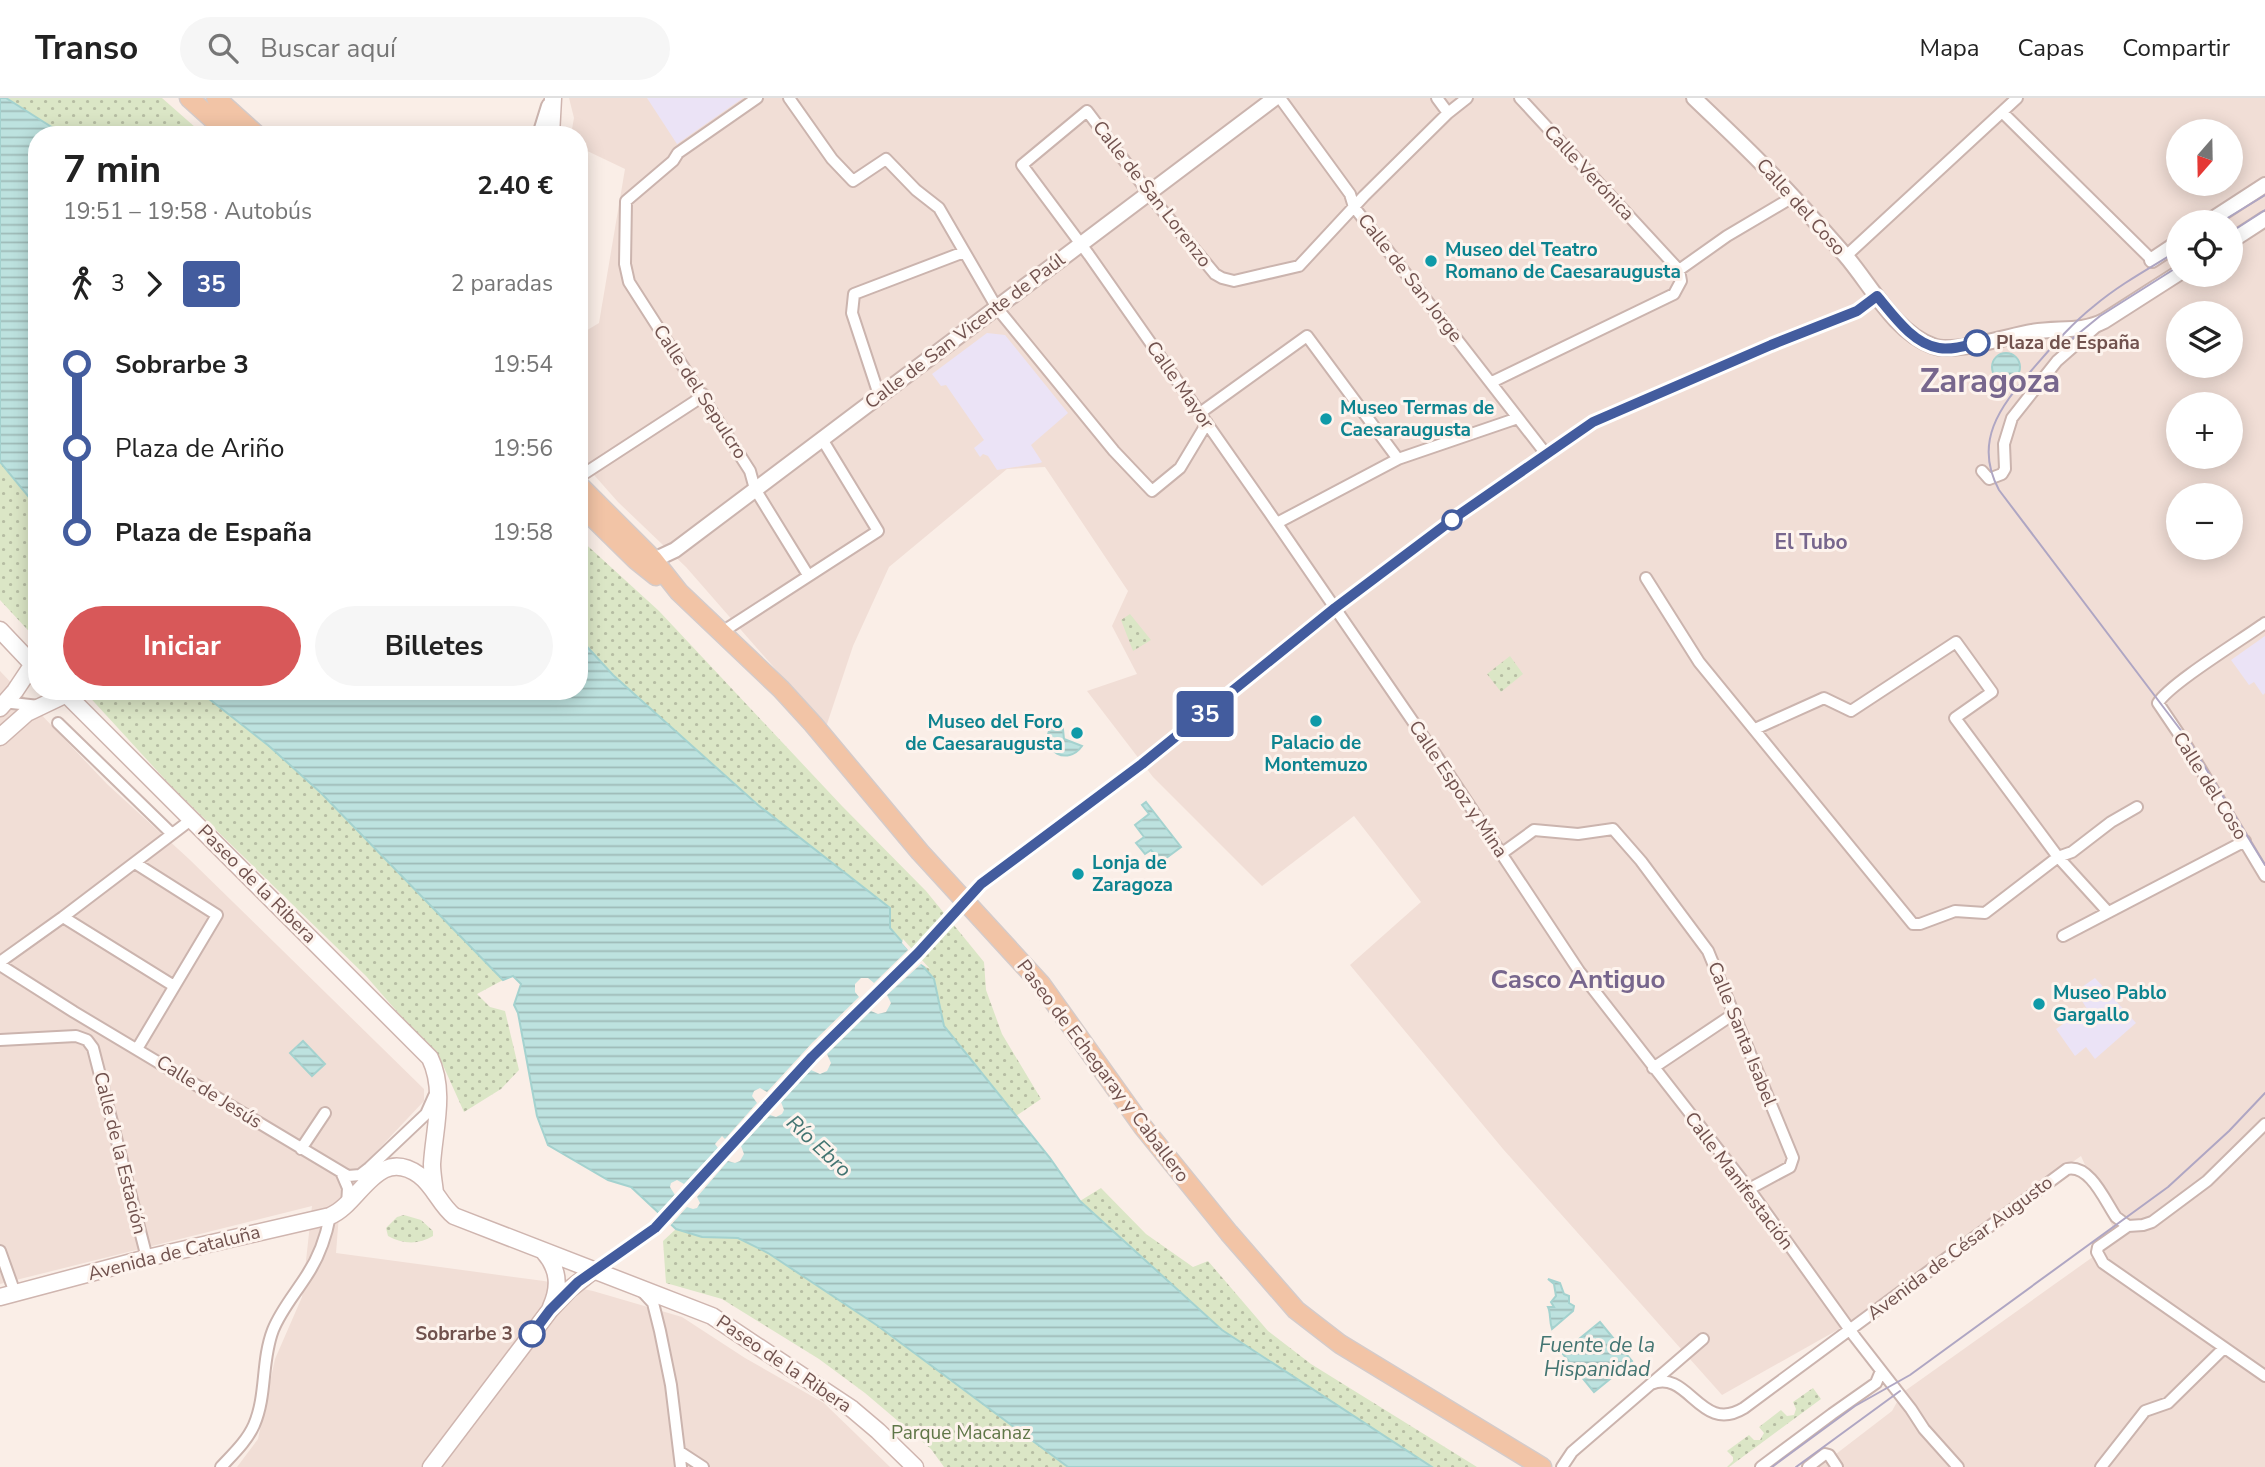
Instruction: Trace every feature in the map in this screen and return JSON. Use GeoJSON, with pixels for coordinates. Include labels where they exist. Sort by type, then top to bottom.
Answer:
{"type":"FeatureCollection","features":[{"type":"Feature","properties":{"kind":"main road"},"geometry":{"type":"LineString","coordinates":[[189,98],[221,126]]}},
{"type":"Feature","properties":{"kind":"main road"},"geometry":{"type":"LineString","coordinates":[[551,126],[552,98]]}},
{"type":"Feature","properties":{"kind":"main road"},"geometry":{"type":"LineString","coordinates":[[222,100],[229,126]]}},
{"type":"Feature","properties":{"kind":"main road"},"geometry":{"type":"LineString","coordinates":[[222,100],[248,126]]}},
{"type":"Feature","properties":{"kind":"main road","name":"Paseo de Echegaray y Caballero"},"geometry":{"type":"LineString","coordinates":[[588,494],[653,559],[679,592]]}},
{"type":"Feature","properties":{"kind":"main road","name":"Paseo de Echegaray y Caballero"},"geometry":{"type":"LineString","coordinates":[[588,513],[636,560],[679,592],[722,632],[805,715],[920,852],[1041,984],[1143,1127],[1296,1310],[1340,1344],[1542,1467]]}},
{"type":"Feature","properties":{"kind":"main road"},"geometry":{"type":"LineString","coordinates":[[0,630],[28,657]]}},
{"type":"Feature","properties":{"kind":"main road"},"geometry":{"type":"LineString","coordinates":[[2,704],[28,672]]}},
{"type":"Feature","properties":{"kind":"main road"},"geometry":{"type":"LineString","coordinates":[[0,737],[27,713],[52,700]]}},
{"type":"Feature","properties":{"kind":"main road","name":"Paseo de la Ribera"},"geometry":{"type":"LineString","coordinates":[[75,700],[430,1058],[437,1084],[438,1116],[432,1164],[435,1195],[454,1216],[701,1311],[744,1335],[852,1409],[915,1467]]}},
{"type":"Feature","properties":{"kind":"main road","name":"Avenida de Cataluña"},"geometry":{"type":"LineString","coordinates":[[7,1295],[147,1258],[330,1216],[347,1206],[375,1174],[395,1168],[419,1175],[435,1195]]}},
{"type":"Feature","properties":{"kind":"main road"},"geometry":{"type":"LineString","coordinates":[[544,1252],[558,1278],[550,1310]]}},
{"type":"Feature","properties":{"kind":"main road"},"geometry":{"type":"LineString","coordinates":[[431,1467],[550,1310],[594,1270]]}},
{"type":"Feature","properties":{"kind":"street"},"geometry":{"type":"LineString","coordinates":[[543,126],[552,98]]}},
{"type":"Feature","properties":{"kind":"street","name":"Calle del Sepulcro"},"geometry":{"type":"LineString","coordinates":[[757,98],[678,152],[673,161],[625,202],[625,264],[629,282],[703,394],[750,471],[755,489],[808,575]]}},
{"type":"Feature","properties":{"kind":"street"},"geometry":{"type":"LineString","coordinates":[[789,98],[832,159],[853,181],[886,159],[916,190],[939,208],[997,308],[1123,461],[1152,491],[1180,468],[1207,423]]}},
{"type":"Feature","properties":{"kind":"street","name":"Calle de San Vicente de Paúl"},"geometry":{"type":"LineString","coordinates":[[653,559],[675,550],[1277,98]]}},
{"type":"Feature","properties":{"kind":"street","name":"Calle de San Jorge"},"geometry":{"type":"LineString","coordinates":[[1277,98],[1350,194],[1354,207],[1546,454]]}},
{"type":"Feature","properties":{"kind":"street"},"geometry":{"type":"LineString","coordinates":[[1437,98],[1448,113]]}},
{"type":"Feature","properties":{"kind":"street"},"geometry":{"type":"LineString","coordinates":[[1354,207],[1448,113],[1467,98]]}},
{"type":"Feature","properties":{"kind":"street","name":"Calle Verónica"},"geometry":{"type":"LineString","coordinates":[[1520,98],[1680,275]]}},
{"type":"Feature","properties":{"kind":"street","name":"Calle del Coso"},"geometry":{"type":"LineString","coordinates":[[1694,98],[1793,197],[1901,323],[1923,342],[1941,349],[2035,331],[2059,331],[2100,323]]}},
{"type":"Feature","properties":{"kind":"street"},"geometry":{"type":"LineString","coordinates":[[1846,256],[2017,98]]}},
{"type":"Feature","properties":{"kind":"street","name":"Calle de San Lorenzo"},"geometry":{"type":"LineString","coordinates":[[1022,165],[1087,111],[1215,274],[1234,281],[1299,266],[1354,207]]}},
{"type":"Feature","properties":{"kind":"street"},"geometry":{"type":"LineString","coordinates":[[2002,112],[2152,260],[2166,251]]}},
{"type":"Feature","properties":{"kind":"street","name":"Calle Mayor"},"geometry":{"type":"LineString","coordinates":[[1022,165],[1081,244],[1335,608]]}},
{"type":"Feature","properties":{"kind":"street"},"geometry":{"type":"LineString","coordinates":[[2226,210],[2265,185]]}},
{"type":"Feature","properties":{"kind":"street"},"geometry":{"type":"LineString","coordinates":[[1492,382],[1674,295],[1680,275],[1727,236],[1793,197]]}},
{"type":"Feature","properties":{"kind":"street"},"geometry":{"type":"LineString","coordinates":[[2243,233],[2265,219]]}},
{"type":"Feature","properties":{"kind":"street"},"geometry":{"type":"LineString","coordinates":[[879,396],[852,313],[854,294],[964,252]]}},
{"type":"Feature","properties":{"kind":"street"},"geometry":{"type":"LineString","coordinates":[[1982,471],[1989,479],[2003,474],[2004,444],[2012,418],[2057,361],[2100,323],[2166,281]]}},
{"type":"Feature","properties":{"kind":"street"},"geometry":{"type":"LineString","coordinates":[[594,1270],[655,1228],[812,1057],[918,953],[981,884],[1142,764],[1335,608],[1593,422],[1857,311],[1877,296]]}},
{"type":"Feature","properties":{"kind":"street"},"geometry":{"type":"LineString","coordinates":[[1200,413],[1307,336],[1398,459]]}},
{"type":"Feature","properties":{"kind":"street"},"geometry":{"type":"LineString","coordinates":[[588,471],[703,394]]}},
{"type":"Feature","properties":{"kind":"street"},"geometry":{"type":"LineString","coordinates":[[1277,523],[1398,459],[1518,418]]}},
{"type":"Feature","properties":{"kind":"street"},"geometry":{"type":"LineString","coordinates":[[722,632],[878,531],[822,439]]}},
{"type":"Feature","properties":{"kind":"street"},"geometry":{"type":"LineString","coordinates":[[624,548],[639,557],[653,559]]}},
{"type":"Feature","properties":{"kind":"street"},"geometry":{"type":"LineString","coordinates":[[1646,578],[1699,662],[1910,922],[1917,925],[1955,911],[1985,913],[2058,857],[2072,852],[2111,822],[2137,807]]}},
{"type":"Feature","properties":{"kind":"street","name":"Calle Espoz y Mina"},"geometry":{"type":"LineString","coordinates":[[1335,608],[1579,971]]}},
{"type":"Feature","properties":{"kind":"street","name":"Calle del Coso"},"geometry":{"type":"LineString","coordinates":[[2265,624],[2166,694],[2158,703],[2265,876]]}},
{"type":"Feature","properties":{"kind":"street"},"geometry":{"type":"LineString","coordinates":[[1755,729],[1820,699],[1831,700],[1851,711],[1956,642],[1992,692],[1955,718],[2058,857],[2108,912]]}},
{"type":"Feature","properties":{"kind":"street"},"geometry":{"type":"LineString","coordinates":[[2,704],[40,706]]}},
{"type":"Feature","properties":{"kind":"street"},"geometry":{"type":"LineString","coordinates":[[58,723],[172,834]]}},
{"type":"Feature","properties":{"kind":"street"},"geometry":{"type":"LineString","coordinates":[[0,963],[192,819]]}},
{"type":"Feature","properties":{"kind":"street","name":"Calle Santa Isabel"},"geometry":{"type":"LineString","coordinates":[[1501,854],[1534,830],[1578,834],[1608,829],[1618,832],[1676,906],[1708,951],[1793,1158],[1790,1167],[1749,1189]]}},
{"type":"Feature","properties":{"kind":"street"},"geometry":{"type":"LineString","coordinates":[[2063,936],[2245,841]]}},
{"type":"Feature","properties":{"kind":"street"},"geometry":{"type":"LineString","coordinates":[[135,863],[217,915],[137,1049]]}},
{"type":"Feature","properties":{"kind":"street"},"geometry":{"type":"LineString","coordinates":[[63,917],[173,986]]}},
{"type":"Feature","properties":{"kind":"street","name":"Calle de Jesús"},"geometry":{"type":"LineString","coordinates":[[0,963],[74,1012],[342,1174]]}},
{"type":"Feature","properties":{"kind":"street","name":"Calle Manifestación"},"geometry":{"type":"LineString","coordinates":[[1579,971],[1749,1189],[1924,1429],[1958,1467]]}},
{"type":"Feature","properties":{"kind":"street"},"geometry":{"type":"LineString","coordinates":[[68,1036],[74,1024],[74,1012]]}},
{"type":"Feature","properties":{"kind":"street"},"geometry":{"type":"LineString","coordinates":[[1653,1068],[1735,1013]]}},
{"type":"Feature","properties":{"kind":"street"},"geometry":{"type":"LineString","coordinates":[[5,1040],[68,1036],[84,1038],[93,1048],[111,1034]]}},
{"type":"Feature","properties":{"kind":"street","name":"Calle de la Estación"},"geometry":{"type":"LineString","coordinates":[[93,1048],[147,1258]]}},
{"type":"Feature","properties":{"kind":"street"},"geometry":{"type":"LineString","coordinates":[[342,1174],[357,1176],[365,1172],[418,1122],[430,1107],[437,1084]]}},
{"type":"Feature","properties":{"kind":"street"},"geometry":{"type":"LineString","coordinates":[[301,1149],[325,1113]]}},
{"type":"Feature","properties":{"kind":"street"},"geometry":{"type":"LineString","coordinates":[[2265,1124],[2207,1181],[2148,1224],[2128,1226],[2098,1247],[2098,1255],[2103,1263],[2265,1376]]}},
{"type":"Feature","properties":{"kind":"street","name":"Avenida de César Augusto"},"geometry":{"type":"LineString","coordinates":[[1850,1329],[2069,1168],[2085,1172],[2116,1217],[2128,1226]]}},
{"type":"Feature","properties":{"kind":"street"},"geometry":{"type":"LineString","coordinates":[[342,1174],[348,1188],[347,1206]]}},
{"type":"Feature","properties":{"kind":"street"},"geometry":{"type":"LineString","coordinates":[[221,1467],[245,1441],[253,1427],[258,1412],[269,1341],[282,1313],[317,1257],[330,1216]]}},
{"type":"Feature","properties":{"kind":"street"},"geometry":{"type":"LineString","coordinates":[[0,1251],[7,1295]]}},
{"type":"Feature","properties":{"kind":"street"},"geometry":{"type":"LineString","coordinates":[[634,1284],[653,1303],[671,1385],[681,1467]]}},
{"type":"Feature","properties":{"kind":"street"},"geometry":{"type":"LineString","coordinates":[[1651,1384],[1668,1382],[1682,1389],[1706,1410],[1720,1415],[1732,1414],[1744,1408],[1850,1329]]}},
{"type":"Feature","properties":{"kind":"street"},"geometry":{"type":"LineString","coordinates":[[1562,1467],[1572,1452],[1703,1339]]}},
{"type":"Feature","properties":{"kind":"street"},"geometry":{"type":"LineString","coordinates":[[2101,1467],[2141,1414],[2152,1407],[2168,1403],[2223,1349]]}},
{"type":"Feature","properties":{"kind":"street"},"geometry":{"type":"LineString","coordinates":[[1761,1467],[1877,1383],[1881,1371]]}},
{"type":"Feature","properties":{"kind":"street"},"geometry":{"type":"LineString","coordinates":[[680,1452],[703,1467]]}},
{"type":"Feature","properties":{"kind":"street"},"geometry":{"type":"LineString","coordinates":[[1808,1467],[1833,1461]]}},
{"type":"Feature","properties":{"kind":"shaded area"},"geometry":{"type":"Polygon","coordinates":[[[569,98],[2265,98],[2265,1467],[1819,1467],[1892,1411],[1902,1393],[2118,1239],[2081,1156],[1841,1328],[1722,1395],[1503,1149],[1350,965],[1421,902],[1354,816],[1262,886],[1153,777],[1087,691],[1137,674],[1112,626],[1128,591],[1045,467],[1007,469],[889,567],[853,646],[826,727],[686,567],[618,502],[588,468],[588,330],[599,323],[625,169],[588,151],[588,126],[573,126],[574,118],[569,98]]]}},
{"type":"Feature","properties":{"kind":"shaded area"},"geometry":{"type":"Polygon","coordinates":[[[647,98],[743,98],[677,144],[647,98]]]}},
{"type":"Feature","properties":{"kind":"shaded area"},"geometry":{"type":"Polygon","coordinates":[[[987,333],[1005,335],[1068,413],[1031,445],[1042,462],[1040,463],[997,470],[988,456],[983,454],[980,457],[974,448],[984,440],[946,385],[941,386],[932,374],[987,333]]]}},
{"type":"Feature","properties":{"kind":"shaded area"},"geometry":{"type":"Polygon","coordinates":[[[2265,636],[2263,695],[2254,682],[2249,685],[2231,660],[2265,636]]]}},
{"type":"Feature","properties":{"kind":"shaded area"},"geometry":{"type":"Polygon","coordinates":[[[0,671],[107,784],[189,859],[424,1089],[424,1101],[341,1189],[336,1253],[544,1281],[593,1291],[682,1317],[745,1358],[824,1403],[890,1467],[237,1467],[258,1439],[275,1359],[302,1297],[312,1206],[0,1284],[0,671]]]}},
{"type":"Feature","properties":{"kind":"shaded area"},"geometry":{"type":"Polygon","coordinates":[[[2095,978],[2136,1023],[2095,1059],[2086,1047],[2075,1056],[2056,1029],[2063,1024],[2058,1017],[2069,1009],[2077,1023],[2090,1014],[2076,991],[2095,978]]]}},
{"type":"Feature","properties":{"kind":"green space"},"geometry":{"type":"Polygon","coordinates":[[[6,98],[162,98],[194,126],[50,126],[6,98]]]}},
{"type":"Feature","properties":{"kind":"green space"},"geometry":{"type":"Polygon","coordinates":[[[0,462],[28,496],[28,630],[0,600],[0,462]]]}},
{"type":"Feature","properties":{"kind":"green space"},"geometry":{"type":"Polygon","coordinates":[[[588,546],[659,611],[842,806],[926,891],[984,962],[986,990],[1002,1034],[1041,1099],[1016,1116],[944,1025],[934,979],[890,927],[890,908],[758,805],[613,675],[588,648],[588,546]]]}},
{"type":"Feature","properties":{"kind":"green space"},"geometry":{"type":"Polygon","coordinates":[[[1130,614],[1151,640],[1133,651],[1121,620],[1130,614]]]}},
{"type":"Feature","properties":{"kind":"green space"},"geometry":{"type":"Polygon","coordinates":[[[1510,656],[1523,674],[1501,692],[1487,674],[1510,656]]]}},
{"type":"Feature","properties":{"kind":"green space"},"geometry":{"type":"Polygon","coordinates":[[[92,700],[210,700],[269,746],[321,793],[503,980],[477,994],[490,1007],[505,1011],[519,1070],[501,1089],[464,1112],[442,1063],[366,976],[172,787],[92,700]]]}},
{"type":"Feature","properties":{"kind":"green space"},"geometry":{"type":"Polygon","coordinates":[[[1101,1188],[1146,1234],[1193,1267],[1208,1261],[1268,1331],[1311,1364],[1477,1467],[1432,1467],[1222,1330],[1080,1201],[1101,1188]]]}},
{"type":"Feature","properties":{"kind":"green space"},"geometry":{"type":"Polygon","coordinates":[[[404,1215],[421,1220],[433,1231],[433,1236],[410,1242],[388,1236],[386,1228],[397,1217],[404,1215]]]}},
{"type":"Feature","properties":{"kind":"green space","name":"Parque Macanaz"},"geometry":{"type":"Polygon","coordinates":[[[676,1229],[702,1237],[738,1238],[768,1253],[878,1326],[1068,1467],[944,1467],[931,1449],[865,1393],[819,1359],[722,1299],[666,1283],[663,1241],[676,1229]]]}},
{"type":"Feature","properties":{"kind":"green space"},"geometry":{"type":"Polygon","coordinates":[[[1813,1388],[1821,1399],[1727,1467],[1733,1457],[1727,1451],[1749,1435],[1754,1440],[1760,1440],[1764,1433],[1759,1427],[1781,1410],[1787,1416],[1794,1415],[1796,1409],[1793,1402],[1813,1388]]]}},
{"type":"Feature","properties":{"kind":"water"},"geometry":{"type":"Polygon","coordinates":[[[0,98],[6,98],[50,126],[28,126],[28,496],[0,462],[0,98]]]}},
{"type":"Feature","properties":{"kind":"water"},"geometry":{"type":"Polygon","coordinates":[[[2006,353],[2016,357],[2020,367],[2016,377],[2006,381],[1996,377],[1992,367],[1996,357],[2006,353]]]}},
{"type":"Feature","properties":{"kind":"water","name":"Río Ebro"},"geometry":{"type":"Polygon","coordinates":[[[588,648],[613,675],[758,805],[890,908],[890,928],[934,979],[944,1026],[1050,1158],[1080,1201],[1222,1330],[1432,1467],[1068,1467],[878,1326],[768,1253],[738,1238],[702,1237],[676,1229],[631,1187],[608,1180],[548,1145],[537,1116],[518,1013],[514,1005],[521,984],[513,976],[503,980],[321,793],[269,746],[210,700],[588,700],[588,648]]]}},
{"type":"Feature","properties":{"kind":"water"},"geometry":{"type":"Polygon","coordinates":[[[1062,720],[1064,739],[1082,746],[1070,755],[1057,754],[1049,744],[1050,728],[1062,720]]]}},
{"type":"Feature","properties":{"kind":"water"},"geometry":{"type":"Polygon","coordinates":[[[1146,802],[1181,847],[1161,862],[1151,850],[1145,854],[1136,843],[1144,837],[1135,825],[1149,814],[1142,805],[1146,802]]]}},
{"type":"Feature","properties":{"kind":"water"},"geometry":{"type":"Polygon","coordinates":[[[303,1041],[325,1064],[312,1076],[290,1053],[303,1041]]]}},
{"type":"Feature","properties":{"kind":"water","name":"Fuente de la Hispanidad"},"geometry":{"type":"Polygon","coordinates":[[[1548,1279],[1560,1283],[1564,1294],[1569,1296],[1569,1303],[1574,1306],[1573,1311],[1552,1329],[1548,1307],[1554,1307],[1551,1302],[1556,1296],[1554,1284],[1548,1279]]]}},
{"type":"Feature","properties":{"kind":"water","name":"Fuente de la Hispanidad"},"geometry":{"type":"Polygon","coordinates":[[[1600,1322],[1632,1361],[1625,1366],[1620,1365],[1621,1370],[1594,1392],[1562,1353],[1600,1322]]]}},
{"type":"Feature","properties":{"kind":"pier"},"geometry":{"type":"Polygon","coordinates":[[[903,939],[930,969],[921,964],[887,995],[891,1003],[886,1012],[878,1014],[871,1011],[827,1054],[831,1063],[827,1071],[820,1074],[811,1070],[781,1102],[784,1110],[782,1114],[776,1117],[770,1115],[741,1146],[744,1154],[740,1161],[728,1161],[697,1197],[700,1203],[697,1208],[687,1207],[669,1227],[656,1215],[675,1195],[670,1187],[671,1183],[677,1180],[684,1184],[718,1148],[715,1144],[722,1136],[725,1139],[757,1103],[752,1096],[754,1091],[760,1088],[767,1092],[859,997],[855,992],[855,984],[861,978],[868,978],[874,983],[908,950],[902,943],[903,939]]]}},
{"type":"Feature","properties":{"kind":"tram line"},"geometry":{"type":"LineString","coordinates":[[2241,210],[2265,195]]}},
{"type":"Feature","properties":{"kind":"tram line"},"geometry":{"type":"LineString","coordinates":[[2243,224],[2265,210]]}},
{"type":"Feature","properties":{"kind":"tram line"},"geometry":{"type":"LineString","coordinates":[[2166,258],[2104,298],[2061,337],[2020,384],[2000,412],[1990,441],[1989,456],[1999,490],[2189,741],[2265,865]]}},
{"type":"Feature","properties":{"kind":"tram line"},"geometry":{"type":"LineString","coordinates":[[2067,343],[2100,316],[2166,274]]}},
{"type":"Feature","properties":{"kind":"tram line"},"geometry":{"type":"LineString","coordinates":[[1772,1467],[1855,1406],[1910,1375],[2168,1187],[2229,1131],[2265,1093]]}},
{"type":"Feature","properties":{"kind":"tram line"},"geometry":{"type":"LineString","coordinates":[[1796,1467],[1900,1391]]}},
{"type":"Feature","properties":{"kind":"bus line","name":"35"},"geometry":{"type":"LineString","coordinates":[[532,1334],[550,1310],[578,1282],[655,1228],[812,1057],[918,953],[981,884],[1142,764],[1335,608],[1539,458],[1593,422],[1857,311],[1877,296],[1894,317],[1929,345],[1948,349],[1977,343]]}},
{"type":"Feature","properties":{"kind":"place","name":"Museo del Teatro Romano de Caesaraugusta"},"geometry":{"type":"Point","coordinates":[1431,261]}},
{"type":"Feature","properties":{"kind":"place","name":"Plaza de España"},"geometry":{"type":"Point","coordinates":[1977,343]}},
{"type":"Feature","properties":{"kind":"place","name":"Museo Termas de Caesaraugusta"},"geometry":{"type":"Point","coordinates":[1326,419]}},
{"type":"Feature","properties":{"kind":"place","name":"Palacio de Montemuzo"},"geometry":{"type":"Point","coordinates":[1316,721]}},
{"type":"Feature","properties":{"kind":"place","name":"Museo del Foro de Caesaraugusta"},"geometry":{"type":"Point","coordinates":[1077,733]}},
{"type":"Feature","properties":{"kind":"place","name":"Lonja de Zaragoza"},"geometry":{"type":"Point","coordinates":[1078,874]}},
{"type":"Feature","properties":{"kind":"place","name":"Museo Pablo Gargallo"},"geometry":{"type":"Point","coordinates":[2039,1004]}},
{"type":"Feature","properties":{"kind":"place","name":"Sobrarbe 3"},"geometry":{"type":"Point","coordinates":[532,1334]}},
{"type":"Feature","properties":{"kind":"district","name":"Zaragoza"},"geometry":{"type":"Point","coordinates":[1990,381]}},
{"type":"Feature","properties":{"kind":"district","name":"El Tubo"},"geometry":{"type":"Point","coordinates":[1811,542]}},
{"type":"Feature","properties":{"kind":"district","name":"Casco Antiguo"},"geometry":{"type":"Point","coordinates":[1578,979]}}]}
